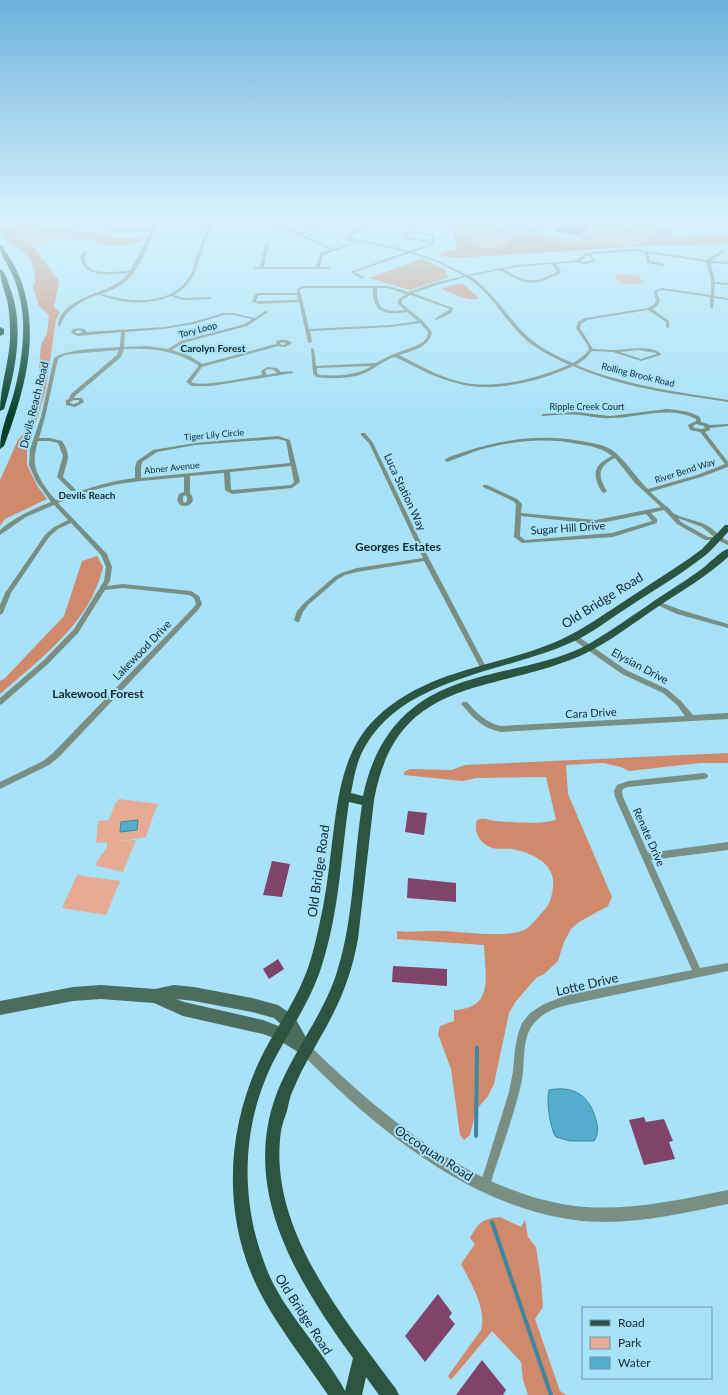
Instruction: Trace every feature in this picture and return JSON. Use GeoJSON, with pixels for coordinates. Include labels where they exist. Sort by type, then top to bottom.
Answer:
{"type":"FeatureCollection","features":[{"type":"Feature","properties":{"kind":"highway"},"geometry":{"type":"LineString","coordinates":[[0,409],[11,366],[14,336],[11,303],[5,285]]}},
{"type":"Feature","properties":{"kind":"highway"},"geometry":{"type":"LineString","coordinates":[[0,446],[17,401],[23,378],[27,342],[27,323],[23,295],[20,285]]}},
{"type":"Feature","properties":{"kind":"highway"},"geometry":{"type":"LineString","coordinates":[[0,329],[0,334]]}},
{"type":"Feature","properties":{"kind":"main road","name":"Old Bridge Road"},"geometry":{"type":"LineString","coordinates":[[338,1395],[270,1293],[257,1267],[249,1245],[242,1217],[239,1189],[240,1161],[244,1131],[249,1108],[260,1075],[308,984],[318,960],[326,926],[348,776],[356,753],[363,739],[376,724],[392,710],[424,688],[454,676],[550,648],[574,637],[690,562],[728,528]]}},
{"type":"Feature","properties":{"kind":"main road","name":"Old Bridge Road"},"geometry":{"type":"LineString","coordinates":[[390,1395],[305,1274],[291,1246],[281,1216],[274,1193],[272,1166],[273,1136],[286,1088],[332,1001],[347,962],[352,939],[367,801],[374,771],[390,738],[398,726],[421,706],[449,691],[554,662],[589,648],[707,569],[728,552]]}},
{"type":"Feature","properties":{"kind":"main road"},"geometry":{"type":"LineString","coordinates":[[345,797],[367,801]]}},
{"type":"Feature","properties":{"kind":"main road","name":"Occoquan Road"},"geometry":{"type":"LineString","coordinates":[[0,1008],[40,999],[73,994],[101,992],[155,996],[176,992],[252,1005],[278,1012],[285,1028],[306,1050]]}},
{"type":"Feature","properties":{"kind":"main road","name":"Occoquan Road"},"geometry":{"type":"LineString","coordinates":[[155,996],[183,1009],[256,1025],[285,1028]]}},
{"type":"Feature","properties":{"kind":"main road"},"geometry":{"type":"LineString","coordinates":[[353,1395],[362,1356]]}},
{"type":"Feature","properties":{"kind":"street"},"geometry":{"type":"LineString","coordinates":[[59,325],[61,316],[71,306],[117,285]]}},
{"type":"Feature","properties":{"kind":"street"},"geometry":{"type":"LineString","coordinates":[[100,294],[118,300],[134,302],[155,300],[170,295],[183,285]]}},
{"type":"Feature","properties":{"kind":"street"},"geometry":{"type":"LineString","coordinates":[[312,349],[315,373],[321,376],[362,373],[395,354],[422,344],[429,338],[430,332],[422,322],[408,311],[400,302],[401,298],[409,293],[433,285]]}},
{"type":"Feature","properties":{"kind":"street","name":"Rolling Brook Road"},"geometry":{"type":"LineString","coordinates":[[478,285],[484,290],[522,335],[539,347],[571,364],[601,376],[636,385],[728,401]]}},
{"type":"Feature","properties":{"kind":"street"},"geometry":{"type":"LineString","coordinates":[[712,308],[711,296],[714,290],[713,285]]}},
{"type":"Feature","properties":{"kind":"street"},"geometry":{"type":"LineString","coordinates":[[310,342],[298,290],[300,288],[314,286],[394,288],[452,309],[450,312],[436,319]]}},
{"type":"Feature","properties":{"kind":"street"},"geometry":{"type":"LineString","coordinates":[[375,287],[376,303],[378,307],[389,311],[408,311]]}},
{"type":"Feature","properties":{"kind":"street"},"geometry":{"type":"LineString","coordinates":[[395,354],[456,382],[471,386],[488,386],[536,379],[553,373],[588,355],[591,350],[589,343],[578,328],[582,321],[596,316],[649,309],[656,305],[658,301],[656,292],[662,289],[728,298]]}},
{"type":"Feature","properties":{"kind":"street"},"geometry":{"type":"LineString","coordinates":[[299,294],[259,294],[256,295],[254,302],[301,301]]}},
{"type":"Feature","properties":{"kind":"street"},"geometry":{"type":"LineString","coordinates":[[170,295],[183,299],[210,298]]}},
{"type":"Feature","properties":{"kind":"street"},"geometry":{"type":"LineString","coordinates":[[649,309],[668,322],[668,327]]}},
{"type":"Feature","properties":{"kind":"street","name":"Tory Loop"},"geometry":{"type":"LineString","coordinates":[[168,351],[182,342],[240,327],[266,312]]}},
{"type":"Feature","properties":{"kind":"street","name":"Tory Loop"},"geometry":{"type":"LineString","coordinates":[[82,334],[177,327],[224,314],[233,314],[256,319]]}},
{"type":"Feature","properties":{"kind":"street"},"geometry":{"type":"LineString","coordinates":[[308,330],[391,326],[422,322]]}},
{"type":"Feature","properties":{"kind":"street"},"geometry":{"type":"LineString","coordinates":[[71,400],[73,395],[116,359],[122,348],[123,332]]}},
{"type":"Feature","properties":{"kind":"street"},"geometry":{"type":"LineString","coordinates":[[278,345],[201,366],[188,382],[190,384],[211,385],[265,376],[263,371],[269,368],[275,369],[279,374],[291,372]]}},
{"type":"Feature","properties":{"kind":"street"},"geometry":{"type":"LineString","coordinates":[[122,348],[144,348],[168,351],[185,356],[197,362],[201,366]]}},
{"type":"Feature","properties":{"kind":"street","name":"Devils Reach Road"},"geometry":{"type":"LineString","coordinates":[[0,702],[68,641],[104,588],[109,574],[110,567],[107,558],[56,503],[39,481],[35,473],[32,456],[49,393],[55,359],[58,356],[67,354],[122,348]]}},
{"type":"Feature","properties":{"kind":"street"},"geometry":{"type":"LineString","coordinates":[[591,350],[613,351],[638,349],[657,352],[658,354],[641,360],[613,351]]}},
{"type":"Feature","properties":{"kind":"street"},"geometry":{"type":"LineString","coordinates":[[315,367],[376,364]]}},
{"type":"Feature","properties":{"kind":"street","name":"Ripple Creek Court"},"geometry":{"type":"LineString","coordinates":[[543,415],[575,414],[617,417],[652,412],[668,412],[690,414],[698,418],[699,422],[708,427]]}},
{"type":"Feature","properties":{"kind":"street"},"geometry":{"type":"LineString","coordinates":[[699,422],[692,423],[690,426],[694,430],[702,431],[707,430],[708,427],[728,425]]}},
{"type":"Feature","properties":{"kind":"street"},"geometry":{"type":"LineString","coordinates":[[702,431],[728,465]]}},
{"type":"Feature","properties":{"kind":"street","name":"Luca Station Way"},"geometry":{"type":"LineString","coordinates":[[362,434],[371,443],[427,559],[483,667]]}},
{"type":"Feature","properties":{"kind":"street","name":"Tiger Lily Circle"},"geometry":{"type":"LineString","coordinates":[[138,480],[138,465],[140,461],[149,453],[166,448],[195,444],[282,438],[288,440],[293,464]]}},
{"type":"Feature","properties":{"kind":"street"},"geometry":{"type":"LineString","coordinates":[[447,460],[478,449],[524,439],[551,438],[590,443],[608,450],[616,456],[637,482],[666,508],[679,523],[707,539],[718,538]]}},
{"type":"Feature","properties":{"kind":"street"},"geometry":{"type":"LineString","coordinates":[[36,440],[50,439],[60,442],[66,453],[65,465],[60,477],[73,490]]}},
{"type":"Feature","properties":{"kind":"street"},"geometry":{"type":"LineString","coordinates":[[604,491],[597,481],[598,471],[605,462],[616,456]]}},
{"type":"Feature","properties":{"kind":"street"},"geometry":{"type":"LineString","coordinates":[[227,471],[228,490],[236,492],[294,485],[297,482],[293,464]]}},
{"type":"Feature","properties":{"kind":"street","name":"Abner Avenue"},"geometry":{"type":"LineString","coordinates":[[0,533],[20,518],[104,485],[138,480],[293,464]]}},
{"type":"Feature","properties":{"kind":"street","name":"River Bend Way"},"geometry":{"type":"LineString","coordinates":[[647,492],[699,476],[728,465]]}},
{"type":"Feature","properties":{"kind":"street"},"geometry":{"type":"LineString","coordinates":[[187,475],[187,493]]}},
{"type":"Feature","properties":{"kind":"street","name":"Sugar Hill Drive"},"geometry":{"type":"LineString","coordinates":[[485,486],[517,502],[519,507],[517,537],[524,542],[598,537],[626,532],[655,522],[648,512]]}},
{"type":"Feature","properties":{"kind":"street"},"geometry":{"type":"LineString","coordinates":[[518,514],[596,522],[666,508]]}},
{"type":"Feature","properties":{"kind":"street"},"geometry":{"type":"LineString","coordinates":[[672,514],[690,520],[714,532],[718,538],[728,543]]}},
{"type":"Feature","properties":{"kind":"street"},"geometry":{"type":"LineString","coordinates":[[0,613],[8,593],[46,536],[56,528],[72,520]]}},
{"type":"Feature","properties":{"kind":"street"},"geometry":{"type":"LineString","coordinates":[[297,620],[300,611],[306,604],[331,582],[343,574],[356,570],[427,559]]}},
{"type":"Feature","properties":{"kind":"street","name":"Lakewood Drive"},"geometry":{"type":"LineString","coordinates":[[0,786],[46,763],[56,755],[109,699],[145,664],[199,604],[197,597],[191,593],[123,586],[104,588]]}},
{"type":"Feature","properties":{"kind":"street"},"geometry":{"type":"LineString","coordinates":[[656,603],[679,612],[728,626]]}},
{"type":"Feature","properties":{"kind":"street","name":"Elysian Drive"},"geometry":{"type":"LineString","coordinates":[[574,637],[624,672],[664,691],[680,703],[691,718]]}},
{"type":"Feature","properties":{"kind":"street","name":"Cara Drive"},"geometry":{"type":"LineString","coordinates":[[465,704],[482,722],[491,727],[501,728],[728,716]]}},
{"type":"Feature","properties":{"kind":"street","name":"Renate Drive"},"geometry":{"type":"LineString","coordinates":[[698,973],[619,797],[618,791],[620,787],[628,784],[704,776]]}},
{"type":"Feature","properties":{"kind":"street"},"geometry":{"type":"LineString","coordinates":[[646,857],[728,846]]}},
{"type":"Feature","properties":{"kind":"street","name":"Lotte Drive"},"geometry":{"type":"LineString","coordinates":[[485,1185],[518,1078],[520,1046],[524,1032],[530,1020],[536,1014],[554,1004],[567,1000],[728,967]]}},
{"type":"Feature","properties":{"kind":"street","name":"Occoquan Road"},"geometry":{"type":"LineString","coordinates":[[306,1050],[358,1100],[379,1117],[456,1170],[521,1201],[551,1209],[582,1214],[653,1211],[728,1197]]}},
{"type":"Feature","properties":{"kind":"green space"},"geometry":{"type":"Polygon","coordinates":[[[119,799],[159,804],[155,810],[146,837],[120,841],[136,840],[123,872],[97,866],[96,863],[107,847],[107,842],[96,843],[98,821],[109,820],[115,804],[119,799]]]}},
{"type":"Feature","properties":{"kind":"green space"},"geometry":{"type":"Polygon","coordinates":[[[77,875],[120,881],[106,915],[62,908],[77,875]]]}},
{"type":"Feature","properties":{"kind":"shaded area"},"geometry":{"type":"Polygon","coordinates":[[[34,285],[58,285],[54,307],[60,312],[56,319],[46,388],[27,452],[27,465],[38,487],[47,499],[5,519],[0,526],[0,480],[18,440],[29,427],[42,378],[39,366],[41,345],[47,333],[49,315],[39,306],[34,285]]]}},
{"type":"Feature","properties":{"kind":"shaded area"},"geometry":{"type":"Polygon","coordinates":[[[393,285],[425,285],[410,290],[393,285]]]}},
{"type":"Feature","properties":{"kind":"shaded area"},"geometry":{"type":"Polygon","coordinates":[[[453,285],[464,285],[479,298],[465,298],[441,289],[453,285]]]}},
{"type":"Feature","properties":{"kind":"shaded area"},"geometry":{"type":"Polygon","coordinates":[[[97,556],[103,567],[97,587],[76,622],[47,653],[0,694],[0,681],[4,679],[64,616],[82,561],[97,556]]]}},
{"type":"Feature","properties":{"kind":"shaded area"},"geometry":{"type":"Polygon","coordinates":[[[728,753],[728,763],[700,763],[629,771],[621,767],[603,763],[566,765],[568,794],[612,897],[608,906],[579,922],[571,929],[564,942],[558,961],[543,975],[537,977],[516,1001],[509,1013],[494,1084],[488,1096],[476,1110],[470,1135],[464,1140],[460,1135],[451,1069],[438,1034],[440,1026],[454,1021],[454,1010],[467,1008],[476,1003],[482,997],[486,979],[484,945],[397,939],[397,931],[501,934],[518,932],[527,928],[549,903],[553,887],[551,871],[541,860],[534,856],[511,849],[495,848],[486,845],[476,832],[477,820],[484,819],[533,823],[556,820],[546,777],[476,778],[463,781],[404,775],[404,772],[410,769],[451,770],[465,765],[728,753]]]}},
{"type":"Feature","properties":{"kind":"shaded area"},"geometry":{"type":"Polygon","coordinates":[[[500,1217],[521,1227],[525,1220],[528,1237],[536,1247],[543,1307],[535,1319],[560,1391],[566,1395],[528,1395],[523,1380],[521,1362],[492,1331],[451,1380],[448,1376],[481,1330],[482,1322],[482,1314],[477,1296],[461,1264],[475,1244],[470,1238],[476,1228],[485,1220],[500,1217]]]}},
{"type":"Feature","properties":{"kind":"water"},"geometry":{"type":"Polygon","coordinates":[[[138,820],[137,830],[120,832],[121,822],[138,820]]]}},
{"type":"Feature","properties":{"kind":"water"},"geometry":{"type":"Polygon","coordinates":[[[566,1089],[573,1091],[580,1094],[590,1104],[598,1128],[594,1141],[570,1141],[556,1137],[552,1128],[549,1114],[549,1090],[566,1089]]]}},
{"type":"Feature","properties":{"kind":"building"},"geometry":{"type":"Polygon","coordinates":[[[408,811],[427,813],[424,835],[405,832],[408,811]]]}},
{"type":"Feature","properties":{"kind":"building"},"geometry":{"type":"Polygon","coordinates":[[[272,861],[290,864],[282,897],[263,895],[272,861]]]}},
{"type":"Feature","properties":{"kind":"building"},"geometry":{"type":"Polygon","coordinates":[[[408,878],[456,883],[456,902],[407,898],[408,878]]]}},
{"type":"Feature","properties":{"kind":"building"},"geometry":{"type":"Polygon","coordinates":[[[278,959],[284,969],[269,979],[263,969],[278,959]]]}},
{"type":"Feature","properties":{"kind":"building"},"geometry":{"type":"Polygon","coordinates":[[[393,966],[447,969],[447,986],[392,982],[393,966]]]}},
{"type":"Feature","properties":{"kind":"building"},"geometry":{"type":"Polygon","coordinates":[[[644,1117],[646,1122],[664,1119],[673,1141],[669,1142],[675,1159],[644,1165],[629,1120],[644,1117]]]}},
{"type":"Feature","properties":{"kind":"building"},"geometry":{"type":"Polygon","coordinates":[[[438,1294],[452,1313],[449,1317],[455,1324],[425,1362],[405,1336],[438,1294]]]}},
{"type":"Feature","properties":{"kind":"building"},"geometry":{"type":"Polygon","coordinates":[[[482,1360],[506,1390],[503,1395],[456,1395],[482,1360]]]}},
{"type":"Feature","properties":{"kind":"waterway"},"geometry":{"type":"LineString","coordinates":[[476,1136],[477,1048]]}},
{"type":"Feature","properties":{"kind":"waterway"},"geometry":{"type":"LineString","coordinates":[[492,1222],[551,1395]]}},
{"type":"Feature","properties":{"kind":"district","name":"Carolyn Forest"},"geometry":{"type":"Point","coordinates":[213,348]}},
{"type":"Feature","properties":{"kind":"district","name":"Devils Reach"},"geometry":{"type":"Point","coordinates":[87,495]}},
{"type":"Feature","properties":{"kind":"district","name":"Georges Estates"},"geometry":{"type":"Point","coordinates":[398,547]}},
{"type":"Feature","properties":{"kind":"district","name":"Lakewood Forest"},"geometry":{"type":"Point","coordinates":[98,694]}}]}
